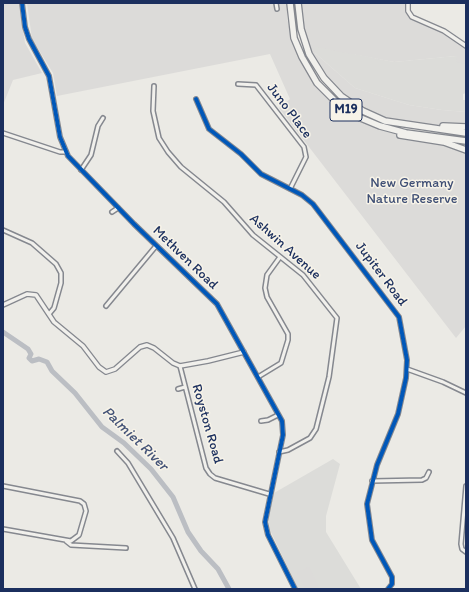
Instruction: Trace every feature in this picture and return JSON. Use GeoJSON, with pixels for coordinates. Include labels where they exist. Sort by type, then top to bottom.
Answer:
{"type":"FeatureCollection","features":[{"type":"Feature","properties":{"kind":"highway","name":"M19"},"geometry":{"type":"LineString","coordinates":[[290,3],[294,38],[302,57],[317,83],[335,101],[356,116],[380,126],[406,133],[466,141]]}},
{"type":"Feature","properties":{"kind":"highway","name":"M19"},"geometry":{"type":"LineString","coordinates":[[298,3],[299,22],[305,45],[324,78],[341,96],[353,105],[385,121],[466,133]]}},
{"type":"Feature","properties":{"kind":"highway"},"geometry":{"type":"LineString","coordinates":[[335,101],[355,118],[374,128],[392,134],[444,142],[466,150]]}},
{"type":"Feature","properties":{"kind":"highway"},"geometry":{"type":"LineString","coordinates":[[385,121],[409,124],[466,127]]}},
{"type":"Feature","properties":{"kind":"street","name":"Methven Road"},"geometry":{"type":"LineString","coordinates":[[22,3],[25,27],[29,39],[50,76],[60,137],[66,152],[81,170],[118,208],[217,304],[278,414],[284,430],[265,518],[267,530],[294,589]]}},
{"type":"Feature","properties":{"kind":"street"},"geometry":{"type":"LineString","coordinates":[[276,3],[277,9]]}},
{"type":"Feature","properties":{"kind":"street"},"geometry":{"type":"LineString","coordinates":[[408,3],[407,10],[412,17],[444,31],[466,46]]}},
{"type":"Feature","properties":{"kind":"street","name":"Juno Place"},"geometry":{"type":"LineString","coordinates":[[238,84],[256,85],[304,147],[306,157],[290,189]]}},
{"type":"Feature","properties":{"kind":"street","name":"Ashwin Avenue"},"geometry":{"type":"LineString","coordinates":[[154,86],[153,111],[159,138],[168,152],[187,172],[224,202],[253,234],[307,279],[334,312],[338,320],[329,377],[316,429],[310,438],[288,450],[279,452]]}},
{"type":"Feature","properties":{"kind":"street","name":"Jupiter Road"},"geometry":{"type":"LineString","coordinates":[[196,99],[209,129],[241,154],[261,174],[302,194],[313,204],[396,311],[401,325],[407,369],[398,414],[379,458],[367,504],[372,542],[392,577],[392,584],[388,589]]}},
{"type":"Feature","properties":{"kind":"street"},"geometry":{"type":"LineString","coordinates":[[81,170],[91,155],[98,126],[103,118]]}},
{"type":"Feature","properties":{"kind":"street"},"geometry":{"type":"LineString","coordinates":[[3,133],[50,149],[66,152]]}},
{"type":"Feature","properties":{"kind":"street"},"geometry":{"type":"LineString","coordinates":[[112,212],[118,208]]}},
{"type":"Feature","properties":{"kind":"street"},"geometry":{"type":"LineString","coordinates":[[3,230],[32,243],[56,264],[60,273],[61,283],[54,308],[49,314]]}},
{"type":"Feature","properties":{"kind":"street"},"geometry":{"type":"LineString","coordinates":[[106,306],[156,246]]}},
{"type":"Feature","properties":{"kind":"street"},"geometry":{"type":"LineString","coordinates":[[258,377],[281,363],[288,340],[288,334],[267,297],[264,288],[267,275],[280,257]]}},
{"type":"Feature","properties":{"kind":"street"},"geometry":{"type":"LineString","coordinates":[[3,305],[32,293],[39,298],[54,322],[83,346],[99,367],[106,372],[115,369],[140,347],[147,345],[154,348],[173,363],[180,366],[244,352]]}},
{"type":"Feature","properties":{"kind":"street"},"geometry":{"type":"LineString","coordinates":[[233,355],[238,349],[239,343]]}},
{"type":"Feature","properties":{"kind":"street","name":"Royston Road"},"geometry":{"type":"LineString","coordinates":[[180,366],[206,468],[210,474],[215,478],[269,494]]}},
{"type":"Feature","properties":{"kind":"street"},"geometry":{"type":"LineString","coordinates":[[407,369],[444,382],[466,393]]}},
{"type":"Feature","properties":{"kind":"street"},"geometry":{"type":"LineString","coordinates":[[178,389],[185,387]]}},
{"type":"Feature","properties":{"kind":"street"},"geometry":{"type":"LineString","coordinates":[[261,421],[268,420],[278,414]]}},
{"type":"Feature","properties":{"kind":"street"},"geometry":{"type":"LineString","coordinates":[[117,451],[128,463],[174,538],[195,589]]}},
{"type":"Feature","properties":{"kind":"street"},"geometry":{"type":"LineString","coordinates":[[372,481],[422,480],[426,478],[429,472]]}},
{"type":"Feature","properties":{"kind":"street"},"geometry":{"type":"LineString","coordinates":[[3,486],[83,503],[86,513],[80,532],[75,539],[66,541],[3,529]]}},
{"type":"Feature","properties":{"kind":"street"},"geometry":{"type":"LineString","coordinates":[[466,486],[461,544],[466,552]]}},
{"type":"Feature","properties":{"kind":"street"},"geometry":{"type":"LineString","coordinates":[[66,541],[71,545],[126,548]]}},
{"type":"Feature","properties":{"kind":"shaded area"},"geometry":{"type":"Polygon","coordinates":[[[315,46],[394,62],[456,56],[466,64],[466,93],[463,94],[463,100],[466,100],[466,112],[409,105],[355,88],[315,53],[315,46]]]}},
{"type":"Feature","properties":{"kind":"shaded area"},"geometry":{"type":"Polygon","coordinates":[[[333,459],[340,464],[326,516],[326,532],[361,589],[298,589],[270,530],[268,516],[274,493],[333,459]]]}},
{"type":"Feature","properties":{"kind":"green space"},"geometry":{"type":"Polygon","coordinates":[[[3,3],[19,3],[25,43],[42,73],[13,80],[3,105],[3,3]]]}},
{"type":"Feature","properties":{"kind":"green space","name":"New Germany Nature Reserve"},"geometry":{"type":"Polygon","coordinates":[[[27,3],[287,3],[287,18],[294,48],[298,47],[335,101],[466,151],[466,326],[456,338],[279,108],[290,99],[270,54],[57,96],[53,73],[32,39],[27,3]]]}},
{"type":"Feature","properties":{"kind":"green space"},"geometry":{"type":"Polygon","coordinates":[[[298,3],[408,3],[409,15],[444,31],[466,46],[466,64],[457,62],[456,56],[394,62],[315,47],[315,53],[355,88],[409,105],[466,112],[466,127],[408,124],[373,115],[332,87],[307,46],[298,3]]]}},
{"type":"Feature","properties":{"kind":"green space"},"geometry":{"type":"Polygon","coordinates":[[[309,567],[319,589],[305,589],[300,579],[297,572],[309,567]]]}},
{"type":"Feature","properties":{"kind":"waterway","name":"Palmiet River"},"geometry":{"type":"LineString","coordinates":[[3,332],[28,349],[31,354],[29,358],[32,361],[39,359],[47,362],[52,371],[75,393],[102,427],[124,443],[151,469],[173,497],[188,532],[201,551],[218,569],[229,589]]}},
{"type":"Feature","properties":{"kind":"cycle path"},"geometry":{"type":"LineString","coordinates":[[22,3],[25,27],[29,39],[49,76],[60,137],[68,156],[134,224],[217,304],[282,421],[283,435],[265,522],[268,535],[295,589]]}},
{"type":"Feature","properties":{"kind":"cycle path"},"geometry":{"type":"LineString","coordinates":[[196,99],[209,129],[241,154],[261,174],[302,195],[313,204],[399,317],[407,360],[406,378],[398,414],[377,465],[367,504],[372,540],[392,577],[392,584],[388,589]]}}]}
